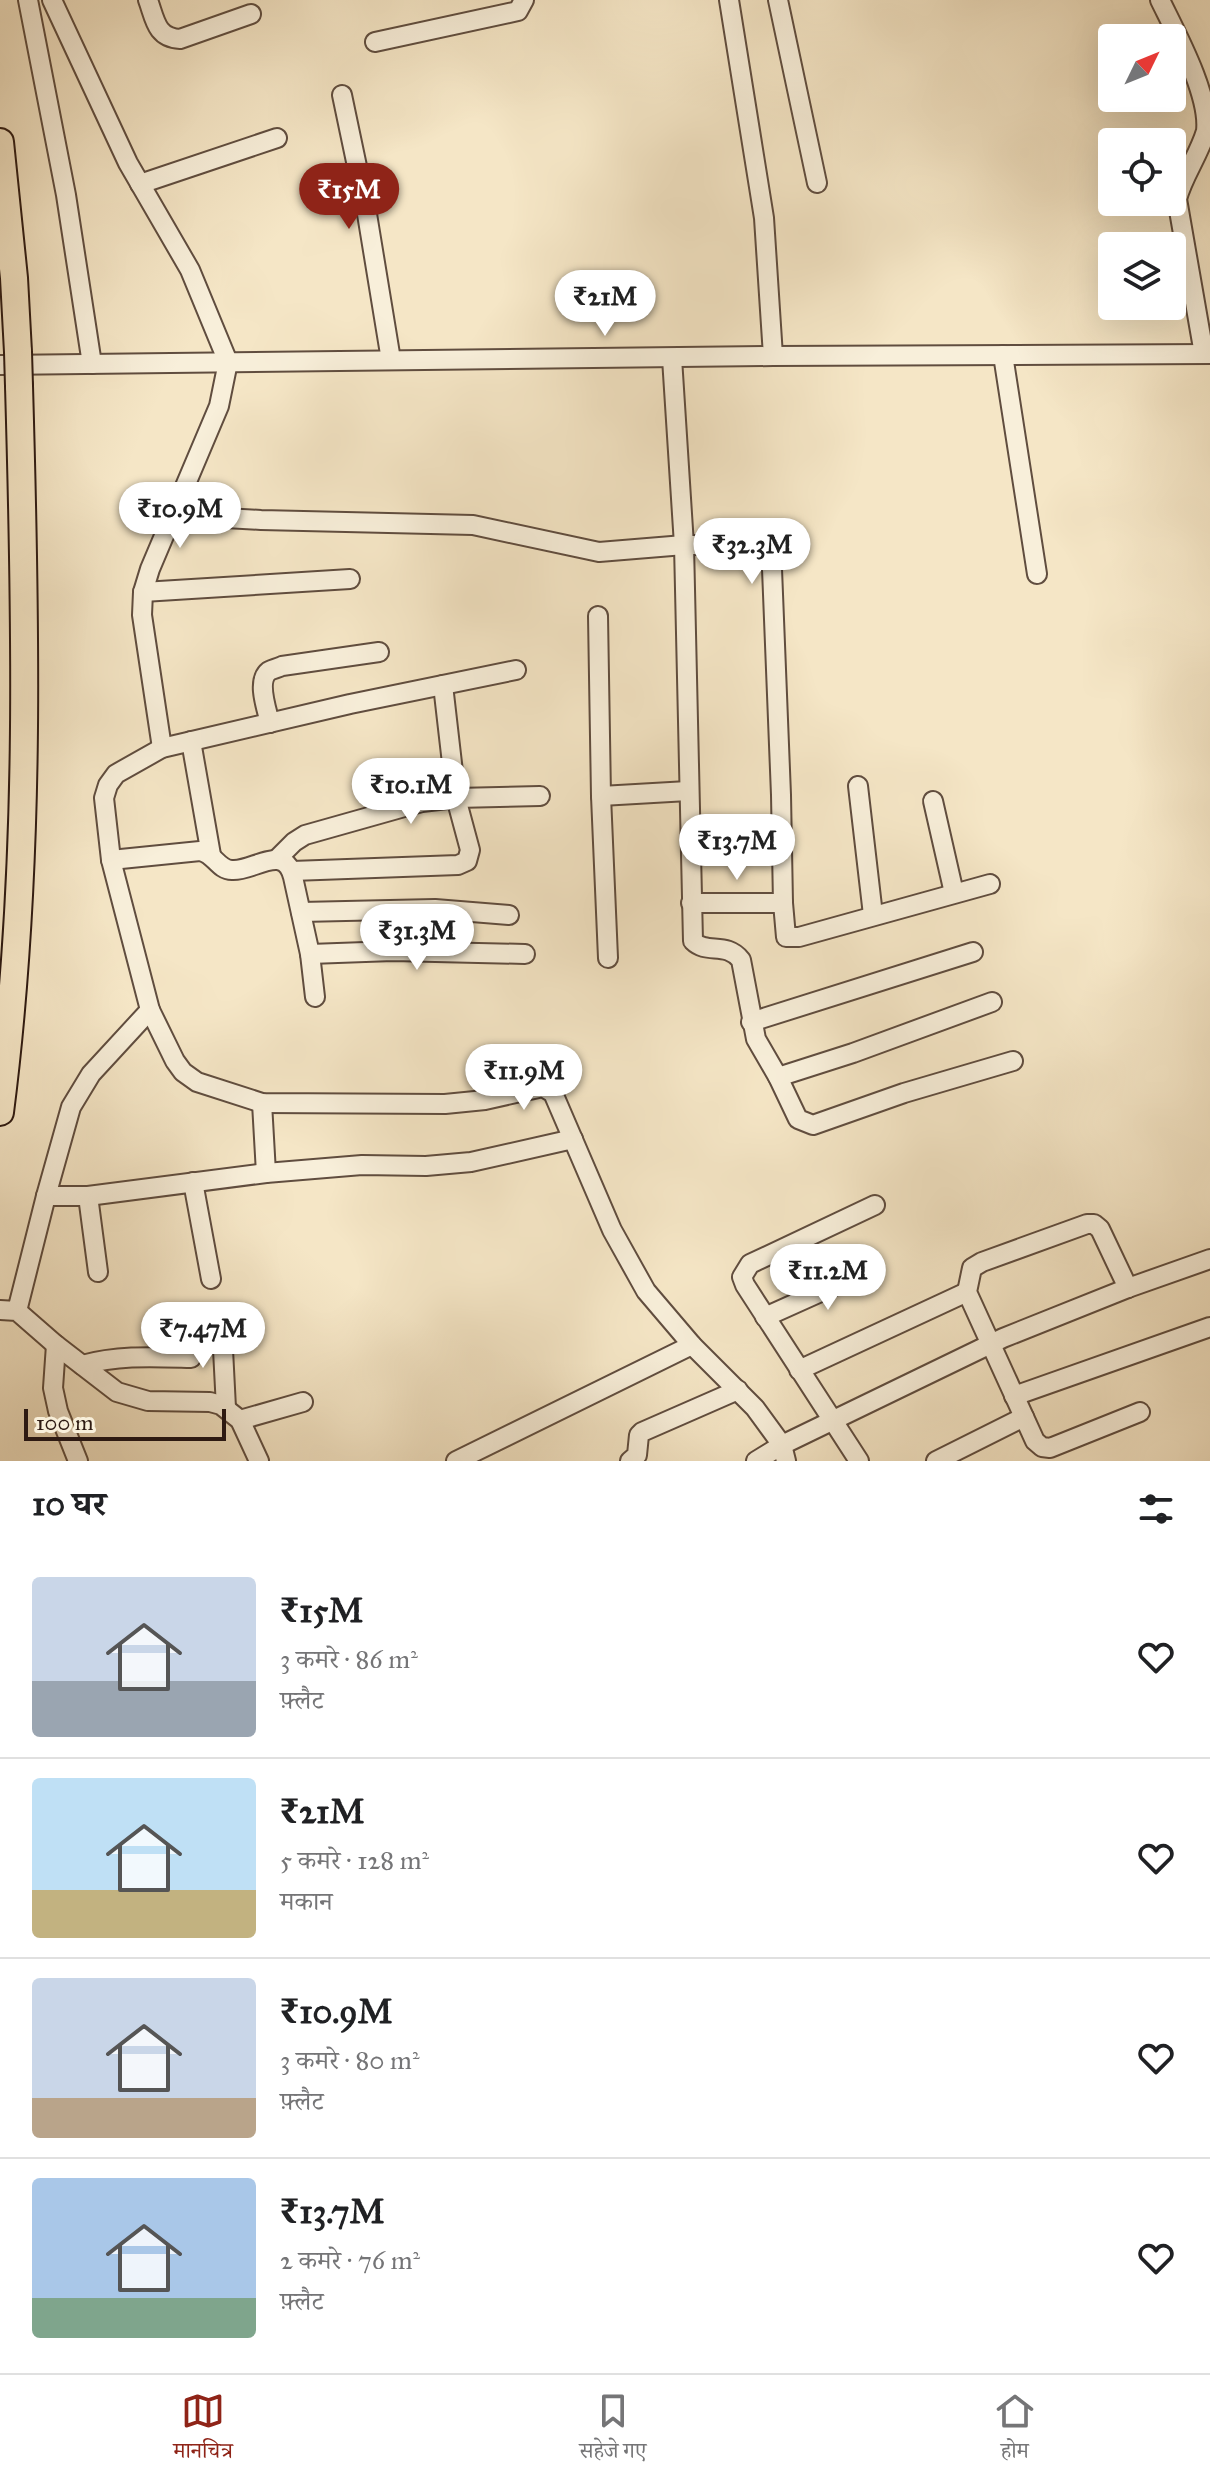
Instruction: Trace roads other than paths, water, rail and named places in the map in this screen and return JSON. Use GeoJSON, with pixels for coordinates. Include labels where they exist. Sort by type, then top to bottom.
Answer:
{"type":"FeatureCollection","features":[{"type":"Feature","properties":{"kind":"highway"},"geometry":{"type":"LineString","coordinates":[[0,142],[14,278],[9,359],[19,386],[25,662],[20,886],[6,994],[0,1112]]}},
{"type":"Feature","properties":{"kind":"street"},"geometry":{"type":"LineString","coordinates":[[28,0],[66,195],[92,364]]}},
{"type":"Feature","properties":{"kind":"street"},"geometry":{"type":"LineString","coordinates":[[52,0],[128,163],[190,270],[228,362],[219,406],[143,592],[142,615],[162,748]]}},
{"type":"Feature","properties":{"kind":"street"},"geometry":{"type":"LineString","coordinates":[[148,0],[161,33],[169,38],[180,39],[251,14]]}},
{"type":"Feature","properties":{"kind":"street"},"geometry":{"type":"LineString","coordinates":[[375,42],[518,11],[524,0]]}},
{"type":"Feature","properties":{"kind":"street"},"geometry":{"type":"LineString","coordinates":[[729,0],[764,218],[773,356]]}},
{"type":"Feature","properties":{"kind":"street"},"geometry":{"type":"LineString","coordinates":[[778,0],[817,183]]}},
{"type":"Feature","properties":{"kind":"street"},"geometry":{"type":"LineString","coordinates":[[9,359],[92,364],[1207,354],[1177,199],[1199,154],[1208,127],[1209,110],[1196,74],[1160,0]]}},
{"type":"Feature","properties":{"kind":"street"},"geometry":{"type":"LineString","coordinates":[[342,95],[367,214],[391,360]]}},
{"type":"Feature","properties":{"kind":"street"},"geometry":{"type":"LineString","coordinates":[[140,184],[277,138]]}},
{"type":"Feature","properties":{"kind":"street"},"geometry":{"type":"LineString","coordinates":[[1003,355],[1037,574]]}},
{"type":"Feature","properties":{"kind":"street"},"geometry":{"type":"LineString","coordinates":[[672,358],[684,545],[691,937],[696,945],[727,949],[741,960],[756,1039],[798,1119],[813,1125],[904,1093],[1013,1061]]}},
{"type":"Feature","properties":{"kind":"street"},"geometry":{"type":"LineString","coordinates":[[172,515],[473,525],[599,552],[684,545],[757,547],[770,560],[774,600],[784,934],[789,939],[990,884]]}},
{"type":"Feature","properties":{"kind":"street"},"geometry":{"type":"LineString","coordinates":[[143,592],[350,579]]}},
{"type":"Feature","properties":{"kind":"street"},"geometry":{"type":"LineString","coordinates":[[598,616],[608,958]]}},
{"type":"Feature","properties":{"kind":"street"},"geometry":{"type":"LineString","coordinates":[[270,723],[263,689],[269,672],[282,666],[379,652]]}},
{"type":"Feature","properties":{"kind":"street"},"geometry":{"type":"LineString","coordinates":[[516,670],[162,748],[116,774],[104,798],[111,860],[150,1010],[183,1072],[197,1082],[262,1103],[445,1104],[485,1100],[543,1087],[553,1093],[629,1263],[646,1291],[692,1345],[755,1408],[784,1453]]}},
{"type":"Feature","properties":{"kind":"street"},"geometry":{"type":"LineString","coordinates":[[111,860],[200,851],[234,871],[285,865],[458,865],[467,861],[470,850],[456,798],[443,685]]}},
{"type":"Feature","properties":{"kind":"street"},"geometry":{"type":"LineString","coordinates":[[191,741],[211,855]]}},
{"type":"Feature","properties":{"kind":"street"},"geometry":{"type":"LineString","coordinates":[[858,786],[873,915]]}},
{"type":"Feature","properties":{"kind":"street"},"geometry":{"type":"LineString","coordinates":[[601,796],[688,791]]}},
{"type":"Feature","properties":{"kind":"street"},"geometry":{"type":"LineString","coordinates":[[315,997],[301,912],[285,865],[294,842],[327,827],[422,802],[540,796]]}},
{"type":"Feature","properties":{"kind":"street"},"geometry":{"type":"LineString","coordinates":[[933,801],[954,893]]}},
{"type":"Feature","properties":{"kind":"street"},"geometry":{"type":"LineString","coordinates":[[691,903],[783,903]]}},
{"type":"Feature","properties":{"kind":"street"},"geometry":{"type":"LineString","coordinates":[[301,912],[435,909],[509,915]]}},
{"type":"Feature","properties":{"kind":"street"},"geometry":{"type":"LineString","coordinates":[[310,954],[407,951],[525,954]]}},
{"type":"Feature","properties":{"kind":"street"},"geometry":{"type":"LineString","coordinates":[[751,1022],[973,952]]}},
{"type":"Feature","properties":{"kind":"street"},"geometry":{"type":"LineString","coordinates":[[778,1077],[992,1002]]}},
{"type":"Feature","properties":{"kind":"street"},"geometry":{"type":"LineString","coordinates":[[150,1010],[91,1074],[71,1107],[9,1310],[117,1392],[128,1397],[148,1401],[210,1402],[226,1408],[240,1420],[259,1461]]}},
{"type":"Feature","properties":{"kind":"street"},"geometry":{"type":"LineString","coordinates":[[262,1103],[266,1173]]}},
{"type":"Feature","properties":{"kind":"street"},"geometry":{"type":"LineString","coordinates":[[46,1196],[88,1196],[266,1173],[362,1165],[426,1166],[471,1162],[573,1139]]}},
{"type":"Feature","properties":{"kind":"street"},"geometry":{"type":"LineString","coordinates":[[193,1182],[211,1279]]}},
{"type":"Feature","properties":{"kind":"street"},"geometry":{"type":"LineString","coordinates":[[88,1196],[98,1272]]}},
{"type":"Feature","properties":{"kind":"street"},"geometry":{"type":"LineString","coordinates":[[859,1461],[742,1277],[750,1264],[875,1205]]}},
{"type":"Feature","properties":{"kind":"street"},"geometry":{"type":"LineString","coordinates":[[1128,1288],[1100,1229],[1094,1224],[1087,1224],[982,1262],[972,1268],[967,1292],[1035,1441],[1042,1447],[1050,1448],[1140,1412]]}},
{"type":"Feature","properties":{"kind":"street"},"geometry":{"type":"LineString","coordinates":[[756,1461],[784,1453],[832,1421],[992,1344],[1128,1288],[1210,1259]]}},
{"type":"Feature","properties":{"kind":"street"},"geometry":{"type":"LineString","coordinates":[[765,1317],[874,1268]]}},
{"type":"Feature","properties":{"kind":"street"},"geometry":{"type":"LineString","coordinates":[[799,1370],[967,1292]]}},
{"type":"Feature","properties":{"kind":"street"},"geometry":{"type":"LineString","coordinates":[[1014,1396],[1210,1327]]}},
{"type":"Feature","properties":{"kind":"street"},"geometry":{"type":"LineString","coordinates":[[222,1330],[226,1408]]}},
{"type":"Feature","properties":{"kind":"street"},"geometry":{"type":"LineString","coordinates":[[56,1345],[53,1388],[58,1411],[78,1461]]}},
{"type":"Feature","properties":{"kind":"street"},"geometry":{"type":"LineString","coordinates":[[456,1461],[692,1345]]}},
{"type":"Feature","properties":{"kind":"street"},"geometry":{"type":"LineString","coordinates":[[82,1365],[125,1356],[191,1358]]}},
{"type":"Feature","properties":{"kind":"street"},"geometry":{"type":"LineString","coordinates":[[630,1461],[637,1455],[642,1432],[738,1390]]}},
{"type":"Feature","properties":{"kind":"street"},"geometry":{"type":"LineString","coordinates":[[240,1420],[303,1402]]}},
{"type":"Feature","properties":{"kind":"street"},"geometry":{"type":"LineString","coordinates":[[936,1461],[1024,1417]]}}]}
